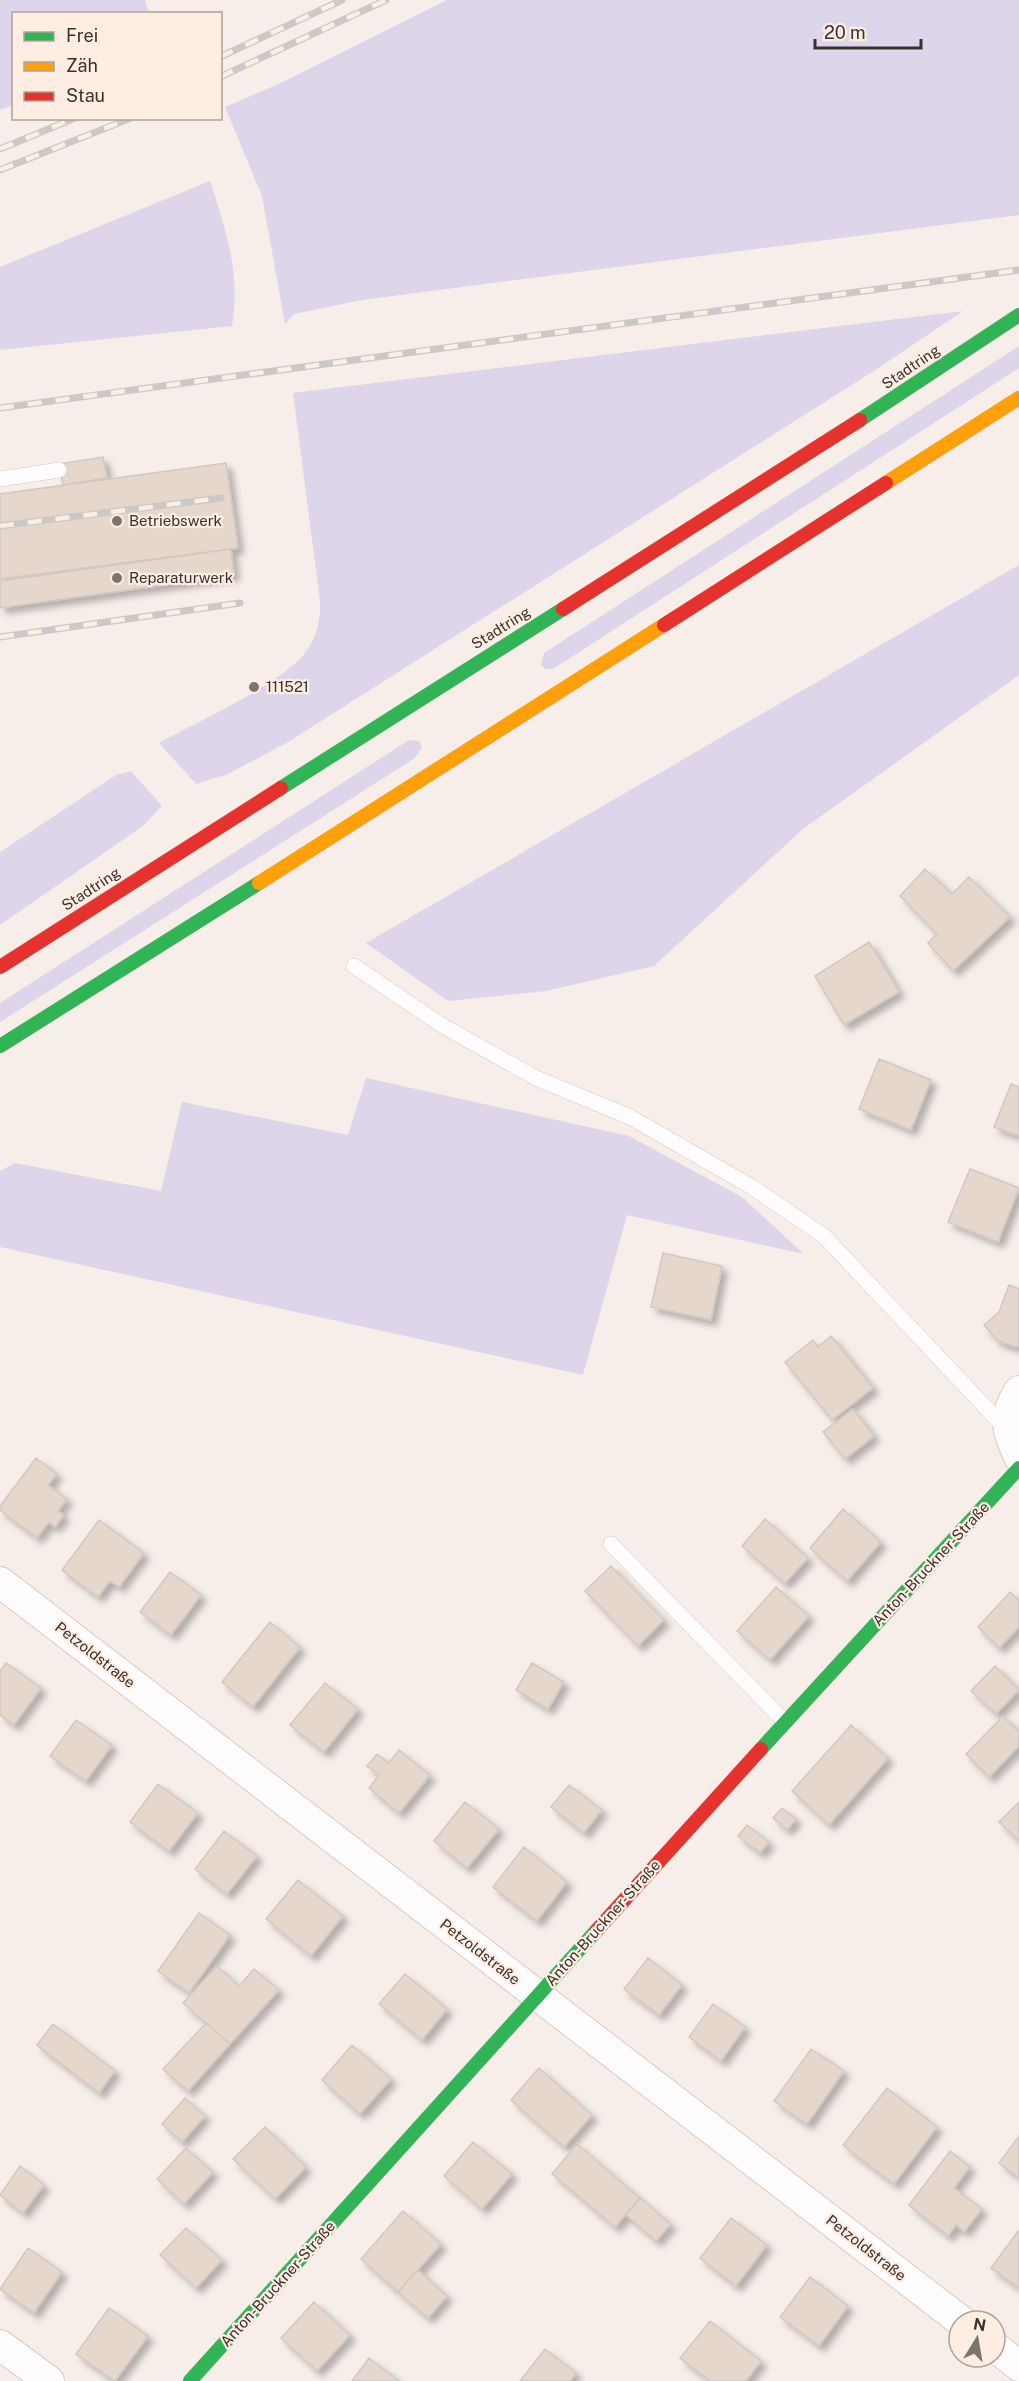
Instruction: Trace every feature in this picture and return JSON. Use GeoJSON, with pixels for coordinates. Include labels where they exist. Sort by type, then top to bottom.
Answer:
{"type":"FeatureCollection","features":[{"type":"Feature","properties":{"kind":"main road","name":"Stadtring"},"geometry":{"type":"LineString","coordinates":[[0,967],[270,793],[902,393],[1019,315]]}},
{"type":"Feature","properties":{"kind":"main road"},"geometry":{"type":"LineString","coordinates":[[0,1046],[322,844],[1018,399]]}},
{"type":"Feature","properties":{"kind":"main road","name":"Anton-Bruckner-Straße"},"geometry":{"type":"LineString","coordinates":[[190,2381],[785,1722],[1019,1468]]}},
{"type":"Feature","properties":{"kind":"street"},"geometry":{"type":"LineString","coordinates":[[1019,1391],[1012,1403],[1007,1430],[1019,1457]]}},
{"type":"Feature","properties":{"kind":"street","name":"Petzoldstraße"},"geometry":{"type":"LineString","coordinates":[[0,1582],[947,2310]]}},
{"type":"Feature","properties":{"kind":"street"},"geometry":{"type":"LineString","coordinates":[[0,2345],[50,2381]]}},
{"type":"Feature","properties":{"kind":"street"},"geometry":{"type":"LineString","coordinates":[[1007,2356],[1019,2366]]}},
{"type":"Feature","properties":{"kind":"lane"},"geometry":{"type":"LineString","coordinates":[[0,479],[59,470]]}},
{"type":"Feature","properties":{"kind":"lane"},"geometry":{"type":"LineString","coordinates":[[354,966],[443,1026],[536,1078],[630,1117],[752,1187],[824,1236],[1007,1430]]}},
{"type":"Feature","properties":{"kind":"lane"},"geometry":{"type":"LineString","coordinates":[[611,1544],[785,1722]]}},
{"type":"Feature","properties":{"kind":"shaded area"},"geometry":{"type":"Polygon","coordinates":[[[0,0],[145,0],[148,11],[146,12],[12,12],[12,105],[0,110],[0,0]]]}},
{"type":"Feature","properties":{"kind":"shaded area"},"geometry":{"type":"Polygon","coordinates":[[[447,0],[1019,0],[1019,215],[362,300],[294,314],[285,324],[262,196],[225,107],[283,82],[447,0]]]}},
{"type":"Feature","properties":{"kind":"shaded area"},"geometry":{"type":"Polygon","coordinates":[[[210,181],[226,235],[233,270],[235,288],[232,326],[0,350],[0,267],[210,181]]]}},
{"type":"Feature","properties":{"kind":"shaded area"},"geometry":{"type":"Polygon","coordinates":[[[963,311],[880,367],[288,742],[228,774],[196,784],[159,743],[273,680],[302,657],[314,637],[320,616],[320,601],[293,393],[963,311]]]}},
{"type":"Feature","properties":{"kind":"shaded area"},"geometry":{"type":"Polygon","coordinates":[[[1019,346],[1019,368],[553,669],[545,669],[541,664],[544,653],[1019,346]]]}},
{"type":"Feature","properties":{"kind":"shaded area"},"geometry":{"type":"Polygon","coordinates":[[[1019,565],[1019,675],[803,829],[654,966],[546,991],[448,1001],[366,943],[1019,565]]]}},
{"type":"Feature","properties":{"kind":"shaded area"},"geometry":{"type":"Polygon","coordinates":[[[409,740],[419,741],[422,747],[415,758],[0,1022],[0,1003],[409,740]]]}},
{"type":"Feature","properties":{"kind":"shaded area"},"geometry":{"type":"Polygon","coordinates":[[[131,771],[162,806],[143,826],[0,925],[0,852],[116,775],[131,771]]]}},
{"type":"Feature","properties":{"kind":"shaded area"},"geometry":{"type":"Polygon","coordinates":[[[366,1078],[629,1136],[742,1197],[804,1254],[627,1215],[583,1375],[0,1247],[0,1171],[15,1163],[161,1191],[182,1102],[348,1135],[366,1078]]]}},
{"type":"Feature","properties":{"kind":"building"},"geometry":{"type":"Polygon","coordinates":[[[103,457],[107,478],[63,485],[59,464],[103,457]]]}},
{"type":"Feature","properties":{"kind":"building","name":"Betriebswerk"},"geometry":{"type":"Polygon","coordinates":[[[226,463],[238,548],[0,579],[0,494],[226,463]]]}},
{"type":"Feature","properties":{"kind":"building","name":"Reparaturwerk"},"geometry":{"type":"Polygon","coordinates":[[[231,549],[234,575],[0,608],[0,581],[231,549]]]}},
{"type":"Feature","properties":{"kind":"building"},"geometry":{"type":"Polygon","coordinates":[[[925,869],[952,894],[969,877],[1010,917],[953,971],[928,943],[937,934],[900,896],[925,869]]]}},
{"type":"Feature","properties":{"kind":"building"},"geometry":{"type":"Polygon","coordinates":[[[869,942],[899,992],[844,1025],[815,976],[869,942]]]}},
{"type":"Feature","properties":{"kind":"building"},"geometry":{"type":"Polygon","coordinates":[[[879,1059],[931,1080],[911,1130],[859,1109],[879,1059]]]}},
{"type":"Feature","properties":{"kind":"building"},"geometry":{"type":"Polygon","coordinates":[[[1011,1084],[1019,1087],[1019,1136],[994,1127],[1011,1084]]]}},
{"type":"Feature","properties":{"kind":"building"},"geometry":{"type":"Polygon","coordinates":[[[970,1169],[1019,1188],[998,1242],[948,1222],[970,1169]]]}},
{"type":"Feature","properties":{"kind":"building"},"geometry":{"type":"Polygon","coordinates":[[[663,1253],[722,1266],[711,1320],[651,1307],[663,1253]]]}},
{"type":"Feature","properties":{"kind":"building"},"geometry":{"type":"Polygon","coordinates":[[[1009,1285],[1019,1289],[1019,1345],[1016,1347],[998,1341],[984,1325],[999,1312],[1009,1285]]]}},
{"type":"Feature","properties":{"kind":"building"},"geometry":{"type":"Polygon","coordinates":[[[831,1336],[873,1388],[832,1420],[785,1362],[813,1340],[818,1347],[831,1336]]]}},
{"type":"Feature","properties":{"kind":"building"},"geometry":{"type":"Polygon","coordinates":[[[853,1409],[874,1436],[845,1459],[823,1432],[853,1409]]]}},
{"type":"Feature","properties":{"kind":"building"},"geometry":{"type":"Polygon","coordinates":[[[36,1458],[57,1474],[48,1485],[67,1499],[58,1511],[64,1515],[55,1527],[49,1522],[37,1538],[0,1510],[0,1506],[36,1458]]]}},
{"type":"Feature","properties":{"kind":"building"},"geometry":{"type":"Polygon","coordinates":[[[843,1509],[881,1542],[847,1581],[810,1548],[843,1509]]]}},
{"type":"Feature","properties":{"kind":"building"},"geometry":{"type":"Polygon","coordinates":[[[765,1519],[808,1558],[785,1583],[742,1546],[765,1519]]]}},
{"type":"Feature","properties":{"kind":"building"},"geometry":{"type":"Polygon","coordinates":[[[99,1520],[144,1553],[119,1587],[110,1581],[98,1597],[62,1570],[99,1520]]]}},
{"type":"Feature","properties":{"kind":"building"},"geometry":{"type":"Polygon","coordinates":[[[611,1566],[664,1620],[638,1646],[585,1591],[611,1566]]]}},
{"type":"Feature","properties":{"kind":"building"},"geometry":{"type":"Polygon","coordinates":[[[170,1572],[201,1595],[171,1635],[140,1612],[170,1572]]]}},
{"type":"Feature","properties":{"kind":"building"},"geometry":{"type":"Polygon","coordinates":[[[776,1587],[809,1616],[770,1660],[737,1631],[776,1587]]]}},
{"type":"Feature","properties":{"kind":"building"},"geometry":{"type":"Polygon","coordinates":[[[1010,1592],[1019,1601],[1019,1627],[999,1648],[978,1627],[1010,1592]]]}},
{"type":"Feature","properties":{"kind":"building"},"geometry":{"type":"Polygon","coordinates":[[[270,1622],[300,1647],[253,1707],[222,1682],[270,1622]]]}},
{"type":"Feature","properties":{"kind":"building"},"geometry":{"type":"Polygon","coordinates":[[[6,1663],[41,1688],[14,1725],[0,1715],[0,1671],[6,1663]]]}},
{"type":"Feature","properties":{"kind":"building"},"geometry":{"type":"Polygon","coordinates":[[[532,1663],[564,1682],[548,1709],[516,1690],[532,1663]]]}},
{"type":"Feature","properties":{"kind":"building"},"geometry":{"type":"Polygon","coordinates":[[[995,1666],[1019,1690],[996,1714],[971,1691],[995,1666]]]}},
{"type":"Feature","properties":{"kind":"building"},"geometry":{"type":"Polygon","coordinates":[[[325,1683],[358,1709],[324,1752],[290,1725],[325,1683]]]}},
{"type":"Feature","properties":{"kind":"building"},"geometry":{"type":"Polygon","coordinates":[[[1003,1716],[1019,1732],[1019,1746],[989,1777],[966,1754],[1003,1716]]]}},
{"type":"Feature","properties":{"kind":"building"},"geometry":{"type":"Polygon","coordinates":[[[76,1720],[112,1745],[86,1781],[50,1756],[76,1720]]]}},
{"type":"Feature","properties":{"kind":"building"},"geometry":{"type":"Polygon","coordinates":[[[851,1725],[888,1758],[829,1825],[792,1791],[851,1725]]]}},
{"type":"Feature","properties":{"kind":"building"},"geometry":{"type":"Polygon","coordinates":[[[399,1750],[430,1775],[399,1813],[369,1788],[379,1775],[367,1766],[377,1754],[389,1763],[399,1750]]]}},
{"type":"Feature","properties":{"kind":"building"},"geometry":{"type":"Polygon","coordinates":[[[158,1784],[198,1813],[169,1851],[130,1822],[158,1784]]]}},
{"type":"Feature","properties":{"kind":"building"},"geometry":{"type":"Polygon","coordinates":[[[569,1785],[602,1810],[584,1833],[551,1807],[569,1785]]]}},
{"type":"Feature","properties":{"kind":"building"},"geometry":{"type":"Polygon","coordinates":[[[465,1802],[499,1829],[467,1868],[434,1841],[465,1802]]]}},
{"type":"Feature","properties":{"kind":"building"},"geometry":{"type":"Polygon","coordinates":[[[1019,1802],[1019,1841],[999,1822],[1019,1802]]]}},
{"type":"Feature","properties":{"kind":"building"},"geometry":{"type":"Polygon","coordinates":[[[782,1808],[796,1819],[787,1830],[773,1818],[782,1808]]]}},
{"type":"Feature","properties":{"kind":"building"},"geometry":{"type":"Polygon","coordinates":[[[747,1825],[769,1842],[760,1853],[738,1836],[747,1825]]]}},
{"type":"Feature","properties":{"kind":"building"},"geometry":{"type":"Polygon","coordinates":[[[224,1831],[257,1856],[227,1894],[195,1869],[224,1831]]]}},
{"type":"Feature","properties":{"kind":"building"},"geometry":{"type":"Polygon","coordinates":[[[524,1847],[567,1882],[537,1921],[493,1887],[524,1847]]]}},
{"type":"Feature","properties":{"kind":"building"},"geometry":{"type":"Polygon","coordinates":[[[298,1880],[343,1916],[311,1956],[266,1919],[298,1880]]]}},
{"type":"Feature","properties":{"kind":"building"},"geometry":{"type":"Polygon","coordinates":[[[199,1913],[230,1935],[189,1993],[158,1971],[199,1913]]]}},
{"type":"Feature","properties":{"kind":"building"},"geometry":{"type":"Polygon","coordinates":[[[648,1958],[682,1985],[659,2015],[624,1989],[648,1958]]]}},
{"type":"Feature","properties":{"kind":"building"},"geometry":{"type":"Polygon","coordinates":[[[217,1966],[239,1986],[254,1969],[279,1990],[230,2044],[183,2003],[217,1966]]]}},
{"type":"Feature","properties":{"kind":"building"},"geometry":{"type":"Polygon","coordinates":[[[405,1974],[447,2009],[422,2040],[379,2004],[405,1974]]]}},
{"type":"Feature","properties":{"kind":"building"},"geometry":{"type":"Polygon","coordinates":[[[713,2004],[745,2027],[721,2061],[689,2037],[713,2004]]]}},
{"type":"Feature","properties":{"kind":"building"},"geometry":{"type":"Polygon","coordinates":[[[206,2023],[230,2044],[188,2091],[163,2069],[206,2023]]]}},
{"type":"Feature","properties":{"kind":"building"},"geometry":{"type":"Polygon","coordinates":[[[53,2024],[115,2071],[99,2093],[37,2045],[53,2024]]]}},
{"type":"Feature","properties":{"kind":"building"},"geometry":{"type":"Polygon","coordinates":[[[352,2045],[391,2079],[360,2114],[322,2080],[352,2045]]]}},
{"type":"Feature","properties":{"kind":"building"},"geometry":{"type":"Polygon","coordinates":[[[811,2049],[844,2071],[807,2124],[774,2101],[811,2049]]]}},
{"type":"Feature","properties":{"kind":"building"},"geometry":{"type":"Polygon","coordinates":[[[539,2068],[592,2115],[564,2147],[511,2100],[539,2068]]]}},
{"type":"Feature","properties":{"kind":"building"},"geometry":{"type":"Polygon","coordinates":[[[887,2088],[937,2127],[894,2184],[843,2145],[887,2088]]]}},
{"type":"Feature","properties":{"kind":"building"},"geometry":{"type":"Polygon","coordinates":[[[185,2098],[205,2116],[182,2142],[162,2124],[185,2098]]]}},
{"type":"Feature","properties":{"kind":"building"},"geometry":{"type":"Polygon","coordinates":[[[265,2127],[306,2167],[275,2199],[233,2159],[265,2127]]]}},
{"type":"Feature","properties":{"kind":"building"},"geometry":{"type":"Polygon","coordinates":[[[1019,2136],[1019,2178],[999,2163],[1019,2136]]]}},
{"type":"Feature","properties":{"kind":"building"},"geometry":{"type":"Polygon","coordinates":[[[473,2142],[512,2174],[482,2209],[444,2176],[473,2142]]]}},
{"type":"Feature","properties":{"kind":"building"},"geometry":{"type":"Polygon","coordinates":[[[577,2144],[640,2198],[615,2227],[552,2174],[577,2144]]]}},
{"type":"Feature","properties":{"kind":"building"},"geometry":{"type":"Polygon","coordinates":[[[186,2148],[213,2172],[184,2204],[157,2179],[186,2148]]]}},
{"type":"Feature","properties":{"kind":"building"},"geometry":{"type":"Polygon","coordinates":[[[950,2151],[970,2167],[954,2188],[982,2209],[964,2232],[956,2225],[948,2236],[909,2205],[950,2151]]]}},
{"type":"Feature","properties":{"kind":"building"},"geometry":{"type":"Polygon","coordinates":[[[20,2166],[44,2185],[23,2213],[0,2195],[20,2166]]]}},
{"type":"Feature","properties":{"kind":"building"},"geometry":{"type":"Polygon","coordinates":[[[640,2198],[671,2224],[656,2241],[626,2215],[640,2198]]]}},
{"type":"Feature","properties":{"kind":"building"},"geometry":{"type":"Polygon","coordinates":[[[403,2211],[441,2244],[398,2292],[361,2259],[403,2211]]]}},
{"type":"Feature","properties":{"kind":"building"},"geometry":{"type":"Polygon","coordinates":[[[731,2218],[767,2245],[736,2286],[700,2258],[731,2218]]]}},
{"type":"Feature","properties":{"kind":"building"},"geometry":{"type":"Polygon","coordinates":[[[186,2228],[222,2260],[196,2288],[160,2255],[186,2228]]]}},
{"type":"Feature","properties":{"kind":"building"},"geometry":{"type":"Polygon","coordinates":[[[1019,2231],[1019,2288],[991,2268],[1019,2231]]]}},
{"type":"Feature","properties":{"kind":"building"},"geometry":{"type":"Polygon","coordinates":[[[28,2248],[62,2272],[34,2313],[0,2289],[28,2248]]]}},
{"type":"Feature","properties":{"kind":"building"},"geometry":{"type":"Polygon","coordinates":[[[418,2270],[447,2296],[428,2318],[398,2292],[418,2270]]]}},
{"type":"Feature","properties":{"kind":"building"},"geometry":{"type":"Polygon","coordinates":[[[810,2277],[848,2306],[819,2346],[780,2317],[810,2277]]]}},
{"type":"Feature","properties":{"kind":"building"},"geometry":{"type":"Polygon","coordinates":[[[314,2302],[350,2335],[317,2371],[281,2338],[314,2302]]]}},
{"type":"Feature","properties":{"kind":"building"},"geometry":{"type":"Polygon","coordinates":[[[109,2308],[148,2336],[115,2381],[76,2354],[109,2308]]]}},
{"type":"Feature","properties":{"kind":"building"},"geometry":{"type":"Polygon","coordinates":[[[710,2321],[761,2361],[746,2381],[710,2381],[680,2358],[710,2321]]]}},
{"type":"Feature","properties":{"kind":"building"},"geometry":{"type":"Polygon","coordinates":[[[545,2349],[576,2373],[570,2381],[520,2381],[545,2349]]]}},
{"type":"Feature","properties":{"kind":"building"},"geometry":{"type":"Polygon","coordinates":[[[369,2358],[398,2380],[398,2381],[352,2381],[369,2358]]]}},
{"type":"Feature","properties":{"kind":"railway"},"geometry":{"type":"LineString","coordinates":[[222,56],[342,0]]}},
{"type":"Feature","properties":{"kind":"railway"},"geometry":{"type":"LineString","coordinates":[[222,76],[386,0]]}},
{"type":"Feature","properties":{"kind":"railway"},"geometry":{"type":"LineString","coordinates":[[0,149],[70,120]]}},
{"type":"Feature","properties":{"kind":"railway"},"geometry":{"type":"LineString","coordinates":[[0,170],[126,120]]}},
{"type":"Feature","properties":{"kind":"railway"},"geometry":{"type":"LineString","coordinates":[[0,408],[1019,270]]}},
{"type":"Feature","properties":{"kind":"railway"},"geometry":{"type":"LineString","coordinates":[[0,526],[221,498]]}},
{"type":"Feature","properties":{"kind":"railway"},"geometry":{"type":"LineString","coordinates":[[0,637],[240,603]]}},
{"type":"Feature","properties":{"kind":"traffic: fast"},"geometry":{"type":"LineString","coordinates":[[860,420],[1019,315]]}},
{"type":"Feature","properties":{"kind":"traffic: fast"},"geometry":{"type":"LineString","coordinates":[[281,788],[563,609]]}},
{"type":"Feature","properties":{"kind":"traffic: fast"},"geometry":{"type":"LineString","coordinates":[[0,1046],[259,883]]}},
{"type":"Feature","properties":{"kind":"traffic: fast"},"geometry":{"type":"LineString","coordinates":[[761,1749],[1019,1468]]}},
{"type":"Feature","properties":{"kind":"traffic: fast"},"geometry":{"type":"LineString","coordinates":[[190,2381],[597,1930]]}},
{"type":"Feature","properties":{"kind":"traffic: slow"},"geometry":{"type":"LineString","coordinates":[[886,483],[1019,398]]}},
{"type":"Feature","properties":{"kind":"traffic: slow"},"geometry":{"type":"LineString","coordinates":[[259,883],[664,625]]}},
{"type":"Feature","properties":{"kind":"traffic: jam"},"geometry":{"type":"LineString","coordinates":[[563,609],[860,420]]}},
{"type":"Feature","properties":{"kind":"traffic: jam"},"geometry":{"type":"LineString","coordinates":[[664,625],[886,483]]}},
{"type":"Feature","properties":{"kind":"traffic: jam"},"geometry":{"type":"LineString","coordinates":[[0,967],[281,788]]}},
{"type":"Feature","properties":{"kind":"traffic: jam"},"geometry":{"type":"LineString","coordinates":[[597,1930],[761,1749]]}},
{"type":"Feature","properties":{"kind":"place","name":"Betriebswerk"},"geometry":{"type":"Point","coordinates":[117,521]}},
{"type":"Feature","properties":{"kind":"place","name":"Reparaturwerk"},"geometry":{"type":"Point","coordinates":[117,578]}},
{"type":"Feature","properties":{"kind":"place","name":"111521"},"geometry":{"type":"Point","coordinates":[254,687]}}]}
